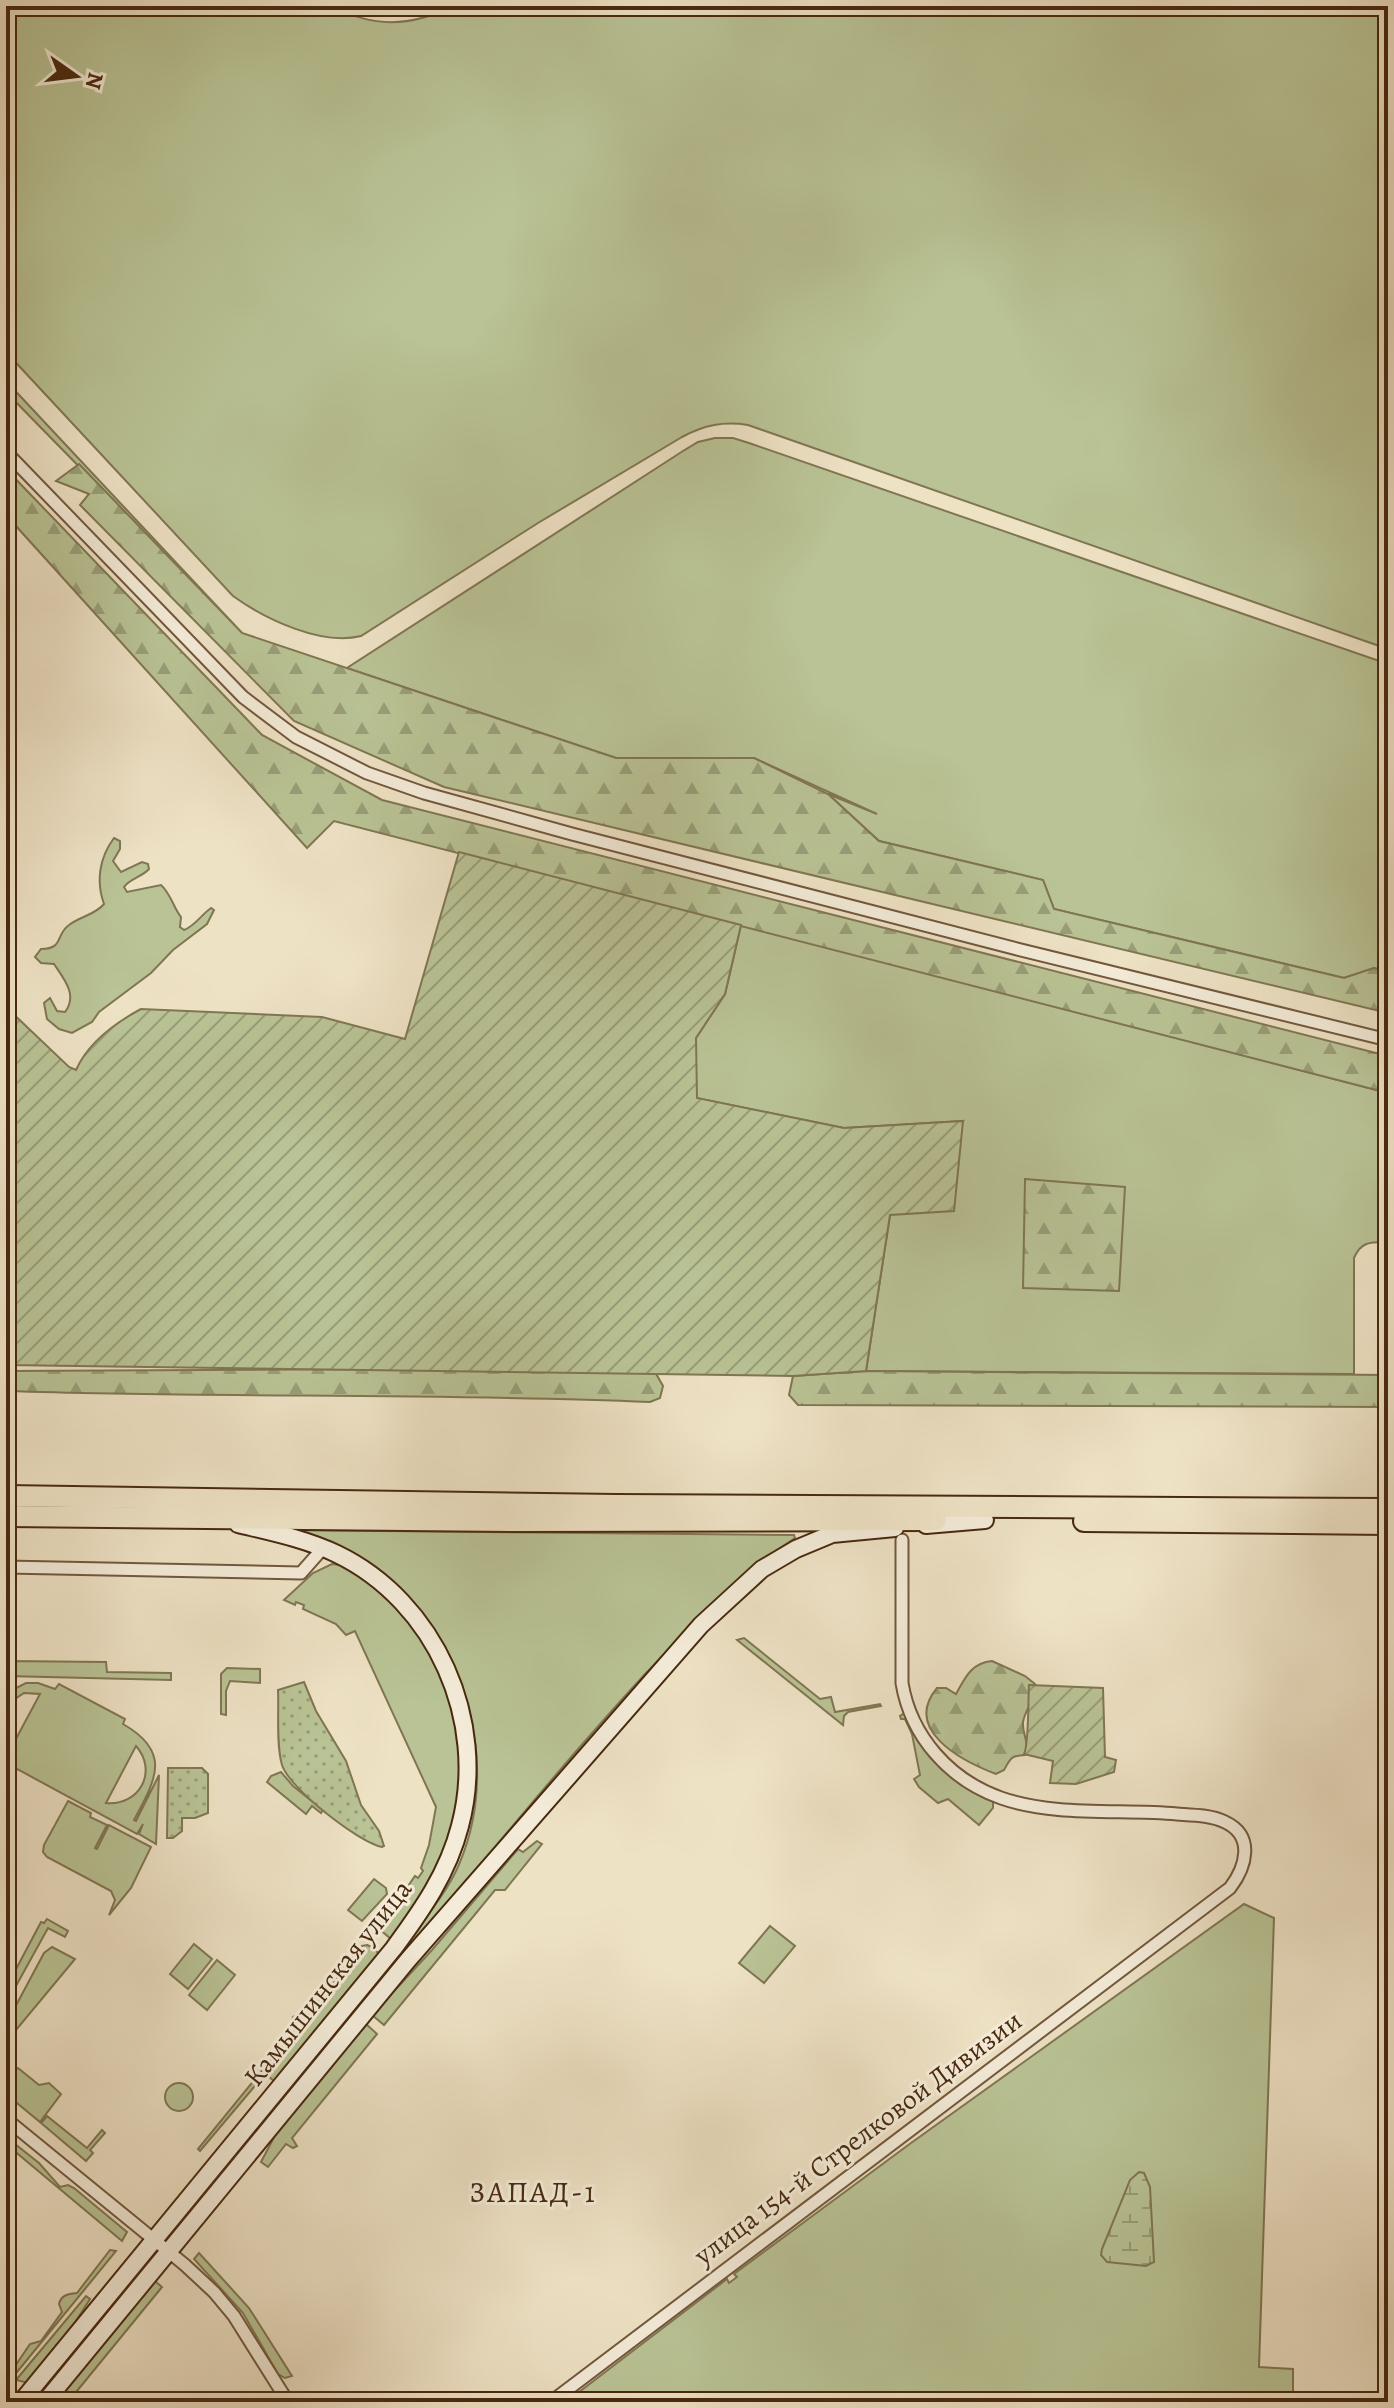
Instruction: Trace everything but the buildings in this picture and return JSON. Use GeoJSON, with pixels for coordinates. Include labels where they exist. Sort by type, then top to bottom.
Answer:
{"type":"FeatureCollection","features":[{"type":"Feature","properties":{"kind":"highway"},"geometry":{"type":"LineString","coordinates":[[6,1496],[1246,1515]]}},
{"type":"Feature","properties":{"kind":"highway"},"geometry":{"type":"LineString","coordinates":[[6,1516],[497,1521],[985,1520],[1385,1514]]}},
{"type":"Feature","properties":{"kind":"street"},"geometry":{"type":"LineString","coordinates":[[6,452],[243,697],[296,737],[367,773],[424,793],[659,857],[1388,1040]]}},
{"type":"Feature","properties":{"kind":"street","name":"Камышинская улица"},"geometry":{"type":"LineString","coordinates":[[21,2402],[394,1948],[433,1894],[454,1846],[465,1796],[468,1762],[463,1722],[451,1678],[439,1652],[408,1608],[363,1570],[323,1548],[209,1518]]}},
{"type":"Feature","properties":{"kind":"street","name":"Камышинская улица"},"geometry":{"type":"LineString","coordinates":[[45,2402],[408,1960],[701,1625],[762,1569],[796,1549],[832,1534],[985,1520]]}},
{"type":"Feature","properties":{"kind":"street","name":"улица 154-й Стрелковой Дивизии"},"geometry":{"type":"LineString","coordinates":[[551,2402],[1230,1888],[1243,1868],[1245,1846],[1241,1837],[1225,1822],[1181,1814],[1051,1807],[1004,1799],[960,1777],[929,1749],[909,1707],[902,1683],[902,1540]]}},
{"type":"Feature","properties":{"kind":"street"},"geometry":{"type":"LineString","coordinates":[[6,1567],[301,1573],[323,1548]]}},
{"type":"Feature","properties":{"kind":"street"},"geometry":{"type":"LineString","coordinates":[[394,1948],[408,1960]]}},
{"type":"Feature","properties":{"kind":"street"},"geometry":{"type":"LineString","coordinates":[[6,2119],[169,2251],[214,2292],[234,2316],[288,2402]]}},
{"type":"Feature","properties":{"kind":"street"},"geometry":{"type":"LineString","coordinates":[[240,2137],[253,2148]]}},
{"type":"Feature","properties":{"kind":"green space"},"geometry":{"type":"Polygon","coordinates":[[[6,6],[333,6],[362,18],[392,22],[422,18],[452,6],[1388,6],[1388,649],[748,425],[731,424],[706,427],[682,437],[538,523],[361,636],[345,638],[311,634],[277,621],[233,596],[6,352],[6,6]]]}},
{"type":"Feature","properties":{"kind":"green space"},"geometry":{"type":"Polygon","coordinates":[[[6,381],[242,633],[6,392],[6,381]]]}},
{"type":"Feature","properties":{"kind":"green space"},"geometry":{"type":"Polygon","coordinates":[[[733,438],[749,443],[1388,664],[1388,972],[1374,968],[1344,978],[1054,909],[1043,880],[879,841],[828,794],[877,814],[754,758],[616,758],[347,668],[683,451],[698,442],[733,438]]]}},
{"type":"Feature","properties":{"kind":"green space"},"geometry":{"type":"Polygon","coordinates":[[[79,464],[242,633],[616,758],[754,758],[828,794],[879,841],[1043,880],[1054,909],[1344,978],[1374,968],[1388,972],[1388,1013],[444,787],[294,721],[80,505],[89,494],[56,481],[79,464]]]}},
{"type":"Feature","properties":{"kind":"green space"},"geometry":{"type":"Polygon","coordinates":[[[6,469],[262,735],[382,800],[1388,1056],[1388,1093],[334,821],[307,848],[6,515],[6,469]]]}},
{"type":"Feature","properties":{"kind":"green space"},"geometry":{"type":"Polygon","coordinates":[[[114,838],[120,841],[120,849],[113,861],[121,872],[142,862],[148,864],[149,869],[124,887],[127,892],[161,885],[181,917],[180,927],[184,930],[211,908],[214,910],[207,924],[173,950],[151,973],[99,1012],[92,1022],[72,1033],[59,1029],[47,1019],[44,1003],[50,998],[57,1011],[65,1012],[70,993],[65,981],[54,964],[41,963],[35,957],[41,949],[53,947],[69,925],[104,904],[100,870],[114,838]]]}},
{"type":"Feature","properties":{"kind":"green space"},"geometry":{"type":"Polygon","coordinates":[[[459,852],[741,925],[725,994],[696,1038],[697,1098],[844,1128],[963,1121],[954,1211],[890,1215],[866,1371],[793,1376],[6,1365],[6,1007],[69,1067],[76,1070],[103,1035],[141,1009],[322,1017],[405,1039],[459,852]]]}},
{"type":"Feature","properties":{"kind":"green space"},"geometry":{"type":"Polygon","coordinates":[[[741,925],[1388,1093],[1388,1242],[1367,1244],[1360,1248],[1354,1258],[1354,1374],[866,1371],[890,1215],[963,1121],[844,1128],[696,1098],[696,1038],[725,994],[741,925]]]}},
{"type":"Feature","properties":{"kind":"green space"},"geometry":{"type":"Polygon","coordinates":[[[1025,1179],[1125,1187],[1119,1291],[1023,1288],[1025,1179]]]}},
{"type":"Feature","properties":{"kind":"green space"},"geometry":{"type":"Polygon","coordinates":[[[405,1369],[655,1372],[663,1386],[660,1398],[650,1402],[6,1391],[6,1371],[405,1369]]]}},
{"type":"Feature","properties":{"kind":"green space"},"geometry":{"type":"Polygon","coordinates":[[[866,1371],[1388,1375],[1388,1407],[798,1405],[789,1395],[793,1376],[866,1371]]]}},
{"type":"Feature","properties":{"kind":"green space"},"geometry":{"type":"Polygon","coordinates":[[[284,1530],[794,1535],[795,1538],[734,1584],[646,1673],[408,1952],[402,1947],[448,1885],[460,1862],[473,1820],[477,1777],[474,1733],[464,1691],[446,1650],[423,1614],[394,1582],[350,1551],[284,1530]]]}},
{"type":"Feature","properties":{"kind":"green space"},"geometry":{"type":"Polygon","coordinates":[[[332,1564],[351,1569],[379,1589],[422,1641],[450,1704],[457,1738],[460,1772],[458,1807],[450,1841],[433,1884],[391,1939],[372,1923],[423,1871],[421,1868],[436,1807],[355,1631],[346,1635],[336,1624],[303,1609],[304,1605],[284,1600],[313,1573],[332,1564]]]}},
{"type":"Feature","properties":{"kind":"green space"},"geometry":{"type":"Polygon","coordinates":[[[744,1638],[820,1699],[831,1697],[835,1712],[881,1706],[848,1712],[843,1725],[737,1640],[744,1638]]]}},
{"type":"Feature","properties":{"kind":"green space"},"geometry":{"type":"Polygon","coordinates":[[[6,1661],[106,1662],[107,1672],[171,1673],[171,1680],[6,1676],[6,1661]]]}},
{"type":"Feature","properties":{"kind":"green space"},"geometry":{"type":"Polygon","coordinates":[[[992,1661],[1035,1684],[1023,1722],[1027,1746],[1025,1755],[1012,1758],[1004,1770],[996,1774],[953,1752],[931,1730],[927,1717],[928,1703],[937,1688],[946,1688],[956,1694],[974,1668],[992,1661]]]}},
{"type":"Feature","properties":{"kind":"green space"},"geometry":{"type":"Polygon","coordinates":[[[227,1668],[260,1669],[260,1683],[230,1681],[226,1691],[226,1715],[221,1714],[221,1674],[227,1668]]]}},
{"type":"Feature","properties":{"kind":"green space"},"geometry":{"type":"Polygon","coordinates":[[[304,1682],[316,1711],[346,1761],[361,1805],[379,1831],[382,1847],[357,1835],[310,1800],[282,1765],[278,1738],[278,1690],[304,1682]]]}},
{"type":"Feature","properties":{"kind":"green space"},"geometry":{"type":"Polygon","coordinates":[[[26,1683],[38,1683],[55,1689],[59,1684],[125,1719],[123,1724],[148,1745],[155,1767],[148,1792],[134,1820],[159,1775],[156,1844],[139,1834],[143,1824],[137,1834],[6,1763],[6,1746],[10,1750],[40,1694],[24,1693],[6,1705],[6,1693],[26,1683]],[[136,1746],[106,1803],[128,1799],[136,1793],[145,1776],[142,1756],[136,1746]]]}},
{"type":"Feature","properties":{"kind":"green space"},"geometry":{"type":"Polygon","coordinates":[[[1029,1685],[1103,1688],[1105,1757],[1116,1760],[1114,1772],[1076,1784],[1050,1783],[1053,1761],[1024,1754],[1029,1685]]]}},
{"type":"Feature","properties":{"kind":"green space"},"geometry":{"type":"Polygon","coordinates":[[[906,1712],[915,1730],[993,1800],[993,1808],[979,1825],[948,1799],[938,1803],[919,1787],[914,1779],[920,1775],[912,1734],[905,1719],[900,1716],[906,1712]]]}},
{"type":"Feature","properties":{"kind":"green space"},"geometry":{"type":"Polygon","coordinates":[[[168,1768],[202,1768],[208,1774],[208,1813],[195,1818],[182,1818],[182,1831],[173,1838],[167,1838],[168,1768]]]}},
{"type":"Feature","properties":{"kind":"green space"},"geometry":{"type":"Polygon","coordinates":[[[281,1772],[323,1810],[321,1813],[312,1806],[306,1814],[267,1782],[271,1776],[281,1772]]]}},
{"type":"Feature","properties":{"kind":"green space"},"geometry":{"type":"Polygon","coordinates":[[[68,1801],[107,1825],[95,1848],[109,1825],[151,1847],[131,1888],[109,1915],[115,1900],[111,1891],[43,1852],[68,1801]]]}},
{"type":"Feature","properties":{"kind":"green space"},"geometry":{"type":"Polygon","coordinates":[[[537,1841],[542,1844],[505,1890],[495,1890],[384,2025],[372,2015],[518,1849],[523,1852],[537,1841]]]}},
{"type":"Feature","properties":{"kind":"green space"},"geometry":{"type":"Polygon","coordinates":[[[374,1879],[386,1888],[387,1894],[362,1921],[348,1910],[374,1879]]]}},
{"type":"Feature","properties":{"kind":"green space"},"geometry":{"type":"Polygon","coordinates":[[[1244,1904],[1274,1918],[1259,2367],[1293,2369],[1293,2402],[566,2402],[727,2279],[729,2283],[737,2277],[734,2274],[911,2143],[1244,1904]]]}},
{"type":"Feature","properties":{"kind":"green space"},"geometry":{"type":"Polygon","coordinates":[[[47,1919],[68,1931],[65,1937],[48,1928],[6,2004],[6,1988],[41,1922],[47,1919]]]}},
{"type":"Feature","properties":{"kind":"green space"},"geometry":{"type":"Polygon","coordinates":[[[770,1926],[795,1946],[764,1983],[739,1963],[770,1926]]]}},
{"type":"Feature","properties":{"kind":"green space"},"geometry":{"type":"Polygon","coordinates":[[[194,1944],[212,1959],[188,1989],[170,1974],[194,1944]]]}},
{"type":"Feature","properties":{"kind":"green space"},"geometry":{"type":"Polygon","coordinates":[[[367,1945],[380,1956],[304,2053],[274,2081],[265,2074],[200,2151],[198,2149],[295,2030],[293,2017],[307,2015],[362,1946],[367,1945]]]}},
{"type":"Feature","properties":{"kind":"green space"},"geometry":{"type":"Polygon","coordinates":[[[52,1947],[75,1959],[6,2042],[13,2011],[44,1953],[52,1947]]]}},
{"type":"Feature","properties":{"kind":"green space"},"geometry":{"type":"Polygon","coordinates":[[[217,1960],[235,1975],[207,2010],[189,1995],[217,1960]]]}},
{"type":"Feature","properties":{"kind":"green space"},"geometry":{"type":"Polygon","coordinates":[[[365,2023],[377,2034],[292,2138],[297,2146],[293,2148],[286,2144],[268,2167],[261,2162],[279,2128],[365,2023]]]}},
{"type":"Feature","properties":{"kind":"green space"},"geometry":{"type":"Polygon","coordinates":[[[18,2068],[39,2085],[49,2083],[61,2094],[40,2122],[6,2094],[6,2077],[18,2068]]]}},
{"type":"Feature","properties":{"kind":"green space"},"geometry":{"type":"Polygon","coordinates":[[[179,2083],[189,2087],[193,2097],[189,2107],[179,2111],[169,2107],[165,2097],[169,2087],[179,2083]]]}},
{"type":"Feature","properties":{"kind":"green space"},"geometry":{"type":"Polygon","coordinates":[[[47,2116],[87,2148],[102,2130],[105,2133],[90,2150],[93,2153],[86,2161],[41,2123],[47,2116]]]}},
{"type":"Feature","properties":{"kind":"green space"},"geometry":{"type":"Polygon","coordinates":[[[6,2131],[14,2134],[15,2144],[39,2163],[60,2187],[68,2185],[74,2188],[127,2232],[122,2241],[6,2144],[6,2131]]]}},
{"type":"Feature","properties":{"kind":"green space"},"geometry":{"type":"Polygon","coordinates":[[[1139,2172],[1144,2173],[1150,2187],[1154,2262],[1146,2266],[1107,2262],[1101,2255],[1102,2249],[1130,2180],[1139,2172]]]}},
{"type":"Feature","properties":{"kind":"green space"},"geometry":{"type":"Polygon","coordinates":[[[110,2250],[116,2251],[13,2377],[11,2372],[30,2344],[41,2341],[62,2312],[61,2299],[77,2293],[110,2250]]]}},
{"type":"Feature","properties":{"kind":"green space"},"geometry":{"type":"Polygon","coordinates":[[[199,2253],[249,2308],[292,2376],[285,2378],[278,2374],[243,2313],[194,2259],[199,2253]]]}},
{"type":"Feature","properties":{"kind":"green space"},"geometry":{"type":"Polygon","coordinates":[[[155,2281],[162,2287],[68,2402],[55,2402],[155,2281]]]}},
{"type":"Feature","properties":{"kind":"green space"},"geometry":{"type":"Polygon","coordinates":[[[86,2296],[90,2299],[63,2341],[28,2383],[16,2380],[86,2296]]]}},
{"type":"Feature","properties":{"kind":"railway"},"geometry":{"type":"LineString","coordinates":[[6,939],[12,945]]}},
{"type":"Feature","properties":{"kind":"district","name":"ЗАПАД-1"},"geometry":{"type":"Point","coordinates":[533,2192]}}]}
